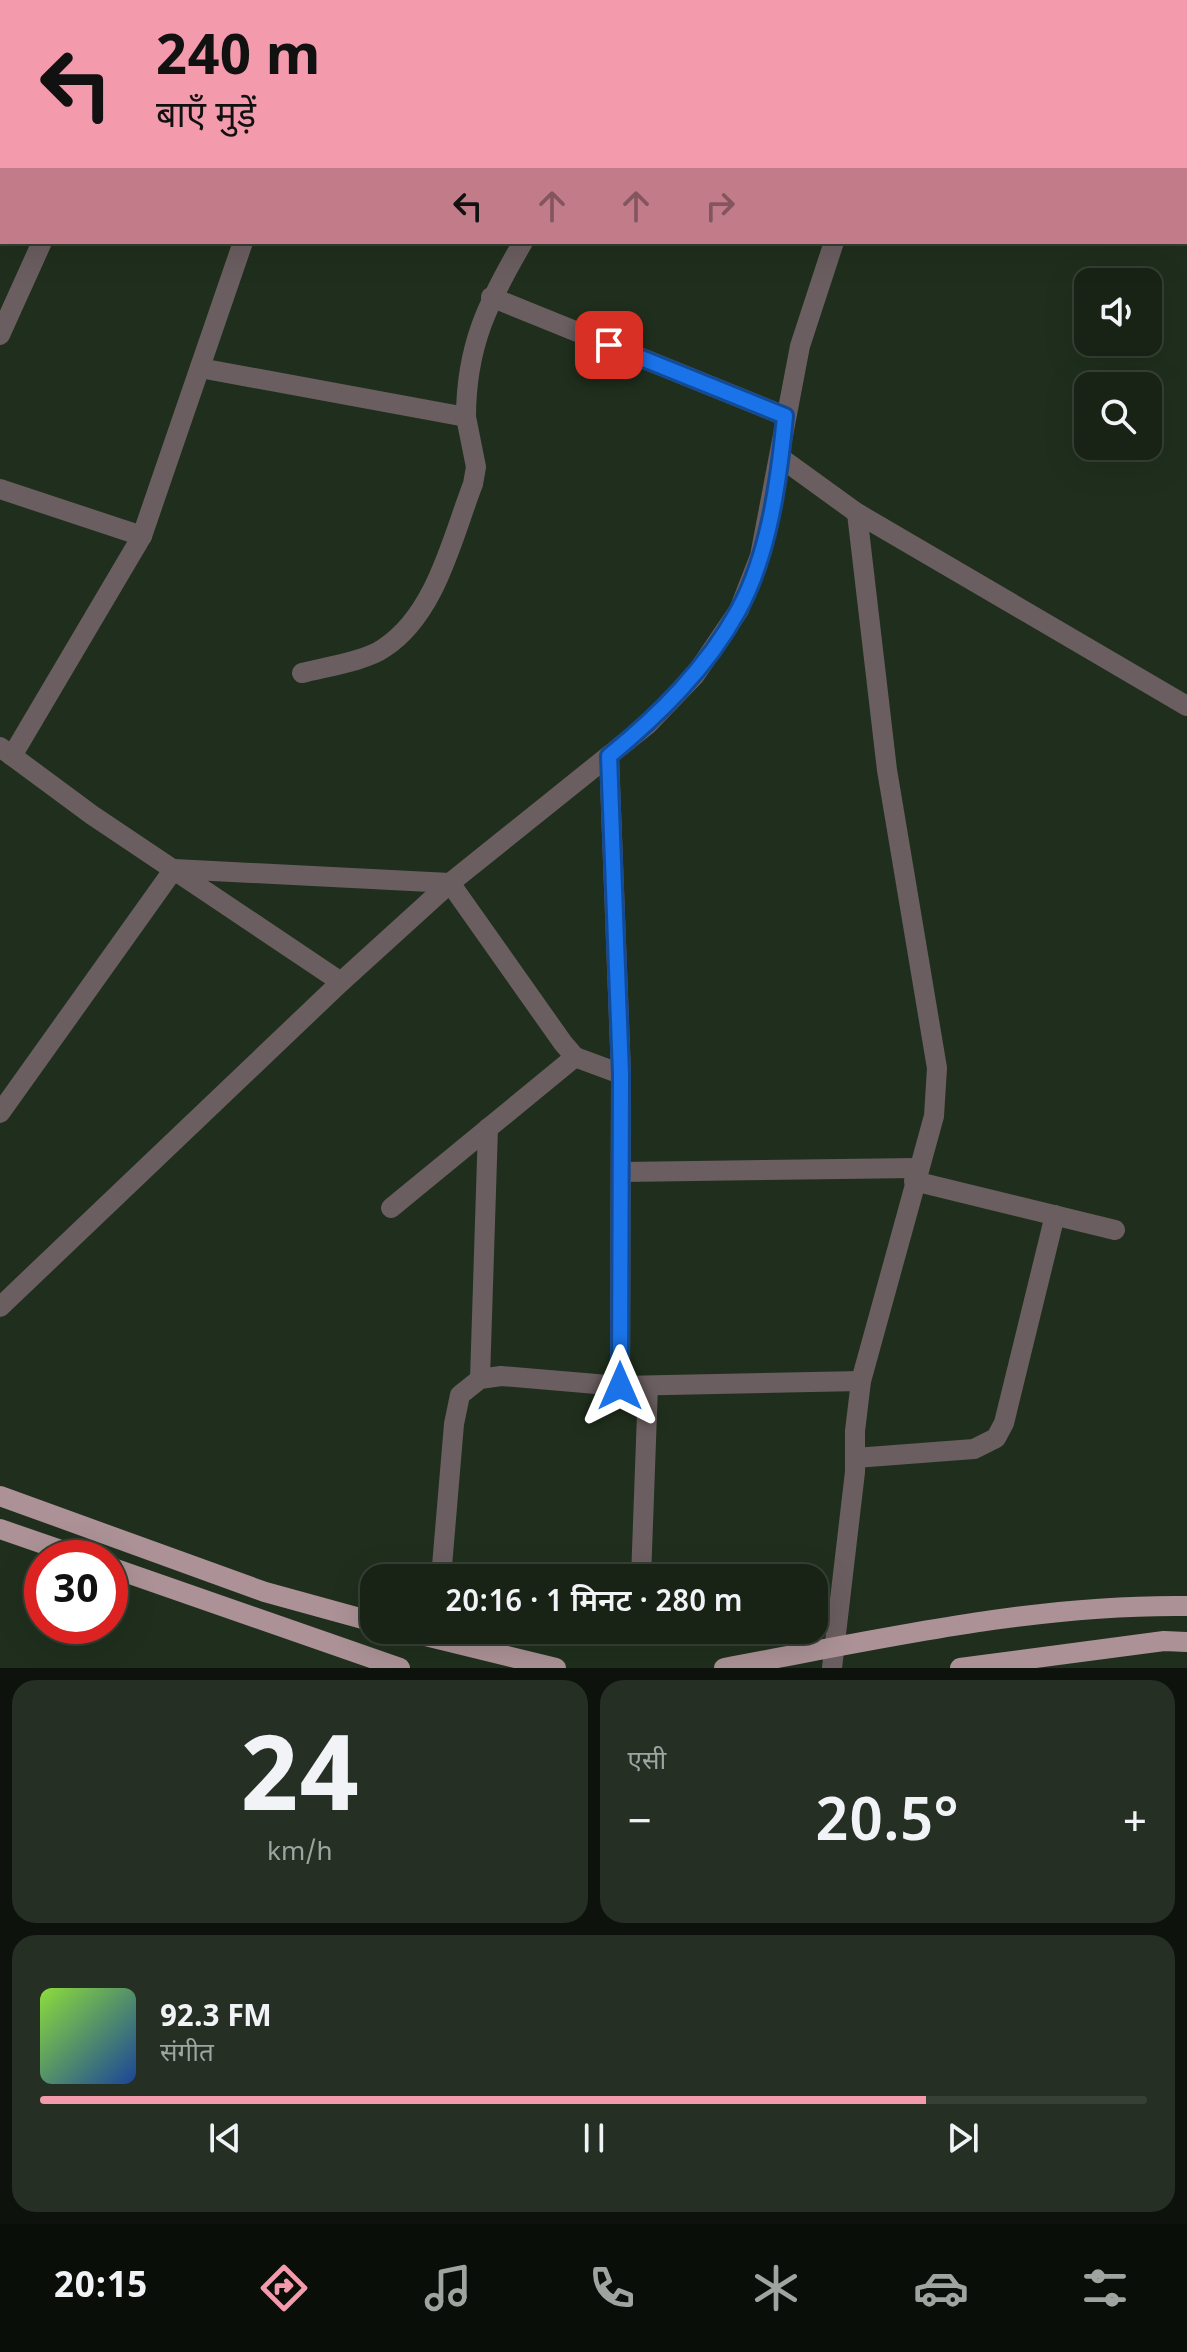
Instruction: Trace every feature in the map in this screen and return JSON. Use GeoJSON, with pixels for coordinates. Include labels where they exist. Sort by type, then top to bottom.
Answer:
{"type":"FeatureCollection","features":[{"type":"Feature","properties":{"kind":"main road"},"geometry":{"type":"LineString","coordinates":[[0,1496],[265,1592],[360,1618]]}},
{"type":"Feature","properties":{"kind":"main road"},"geometry":{"type":"LineString","coordinates":[[0,1529],[32,1540]]}},
{"type":"Feature","properties":{"kind":"main road"},"geometry":{"type":"LineString","coordinates":[[128,1573],[400,1668]]}},
{"type":"Feature","properties":{"kind":"main road"},"geometry":{"type":"LineString","coordinates":[[724,1668],[832,1658],[994,1619],[1066,1610],[1187,1606]]}},
{"type":"Feature","properties":{"kind":"main road"},"geometry":{"type":"LineString","coordinates":[[960,1668],[1008,1665],[1164,1641],[1187,1642]]}},
{"type":"Feature","properties":{"kind":"main road"},"geometry":{"type":"LineString","coordinates":[[469,1644],[556,1668]]}},
{"type":"Feature","properties":{"kind":"street"},"geometry":{"type":"LineString","coordinates":[[0,335],[41,244]]}},
{"type":"Feature","properties":{"kind":"street"},"geometry":{"type":"LineString","coordinates":[[242,244],[142,536],[6,752],[92,815],[341,982]]}},
{"type":"Feature","properties":{"kind":"street"},"geometry":{"type":"LineString","coordinates":[[302,673],[382,650],[411,625],[432,590],[473,484],[476,467],[466,417],[469,364],[491,297],[522,244]]}},
{"type":"Feature","properties":{"kind":"street"},"geometry":{"type":"LineString","coordinates":[[0,1307],[341,982],[450,883],[647,725],[695,675],[739,610],[760,556],[800,346],[833,244]]}},
{"type":"Feature","properties":{"kind":"street"},"geometry":{"type":"LineString","coordinates":[[491,297],[785,416]]}},
{"type":"Feature","properties":{"kind":"street"},"geometry":{"type":"LineString","coordinates":[[200,368],[466,417]]}},
{"type":"Feature","properties":{"kind":"street"},"geometry":{"type":"LineString","coordinates":[[781,458],[857,513],[1187,706]]}},
{"type":"Feature","properties":{"kind":"street"},"geometry":{"type":"LineString","coordinates":[[0,489],[142,536]]}},
{"type":"Feature","properties":{"kind":"street"},"geometry":{"type":"LineString","coordinates":[[832,1658],[861,1381],[934,1116],[937,1068],[887,770],[857,513]]}},
{"type":"Feature","properties":{"kind":"street"},"geometry":{"type":"LineString","coordinates":[[609,756],[621,1074],[620,1386]]}},
{"type":"Feature","properties":{"kind":"street"},"geometry":{"type":"LineString","coordinates":[[174,869],[450,883]]}},
{"type":"Feature","properties":{"kind":"street"},"geometry":{"type":"LineString","coordinates":[[0,1113],[174,869]]}},
{"type":"Feature","properties":{"kind":"street"},"geometry":{"type":"LineString","coordinates":[[450,883],[575,1057],[621,1074]]}},
{"type":"Feature","properties":{"kind":"street"},"geometry":{"type":"LineString","coordinates":[[391,1208],[575,1057]]}},
{"type":"Feature","properties":{"kind":"street"},"geometry":{"type":"LineString","coordinates":[[480,1379],[488,1128]]}},
{"type":"Feature","properties":{"kind":"street"},"geometry":{"type":"LineString","coordinates":[[622,1172],[916,1175],[1115,1230]]}},
{"type":"Feature","properties":{"kind":"street"},"geometry":{"type":"LineString","coordinates":[[855,1458],[974,1449],[996,1438],[1004,1423],[1055,1215]]}},
{"type":"Feature","properties":{"kind":"street"},"geometry":{"type":"LineString","coordinates":[[442,1564],[457,1409],[460,1395],[480,1379],[501,1376],[620,1386],[861,1381]]}},
{"type":"Feature","properties":{"kind":"street"},"geometry":{"type":"LineString","coordinates":[[642,1564],[648,1386]]}},
{"type":"Feature","properties":{"kind":"route"},"geometry":{"type":"LineString","coordinates":[[609,345],[785,416],[781,458],[760,556],[739,610],[695,675],[647,725],[609,756],[621,1074],[620,1386]]}}]}
